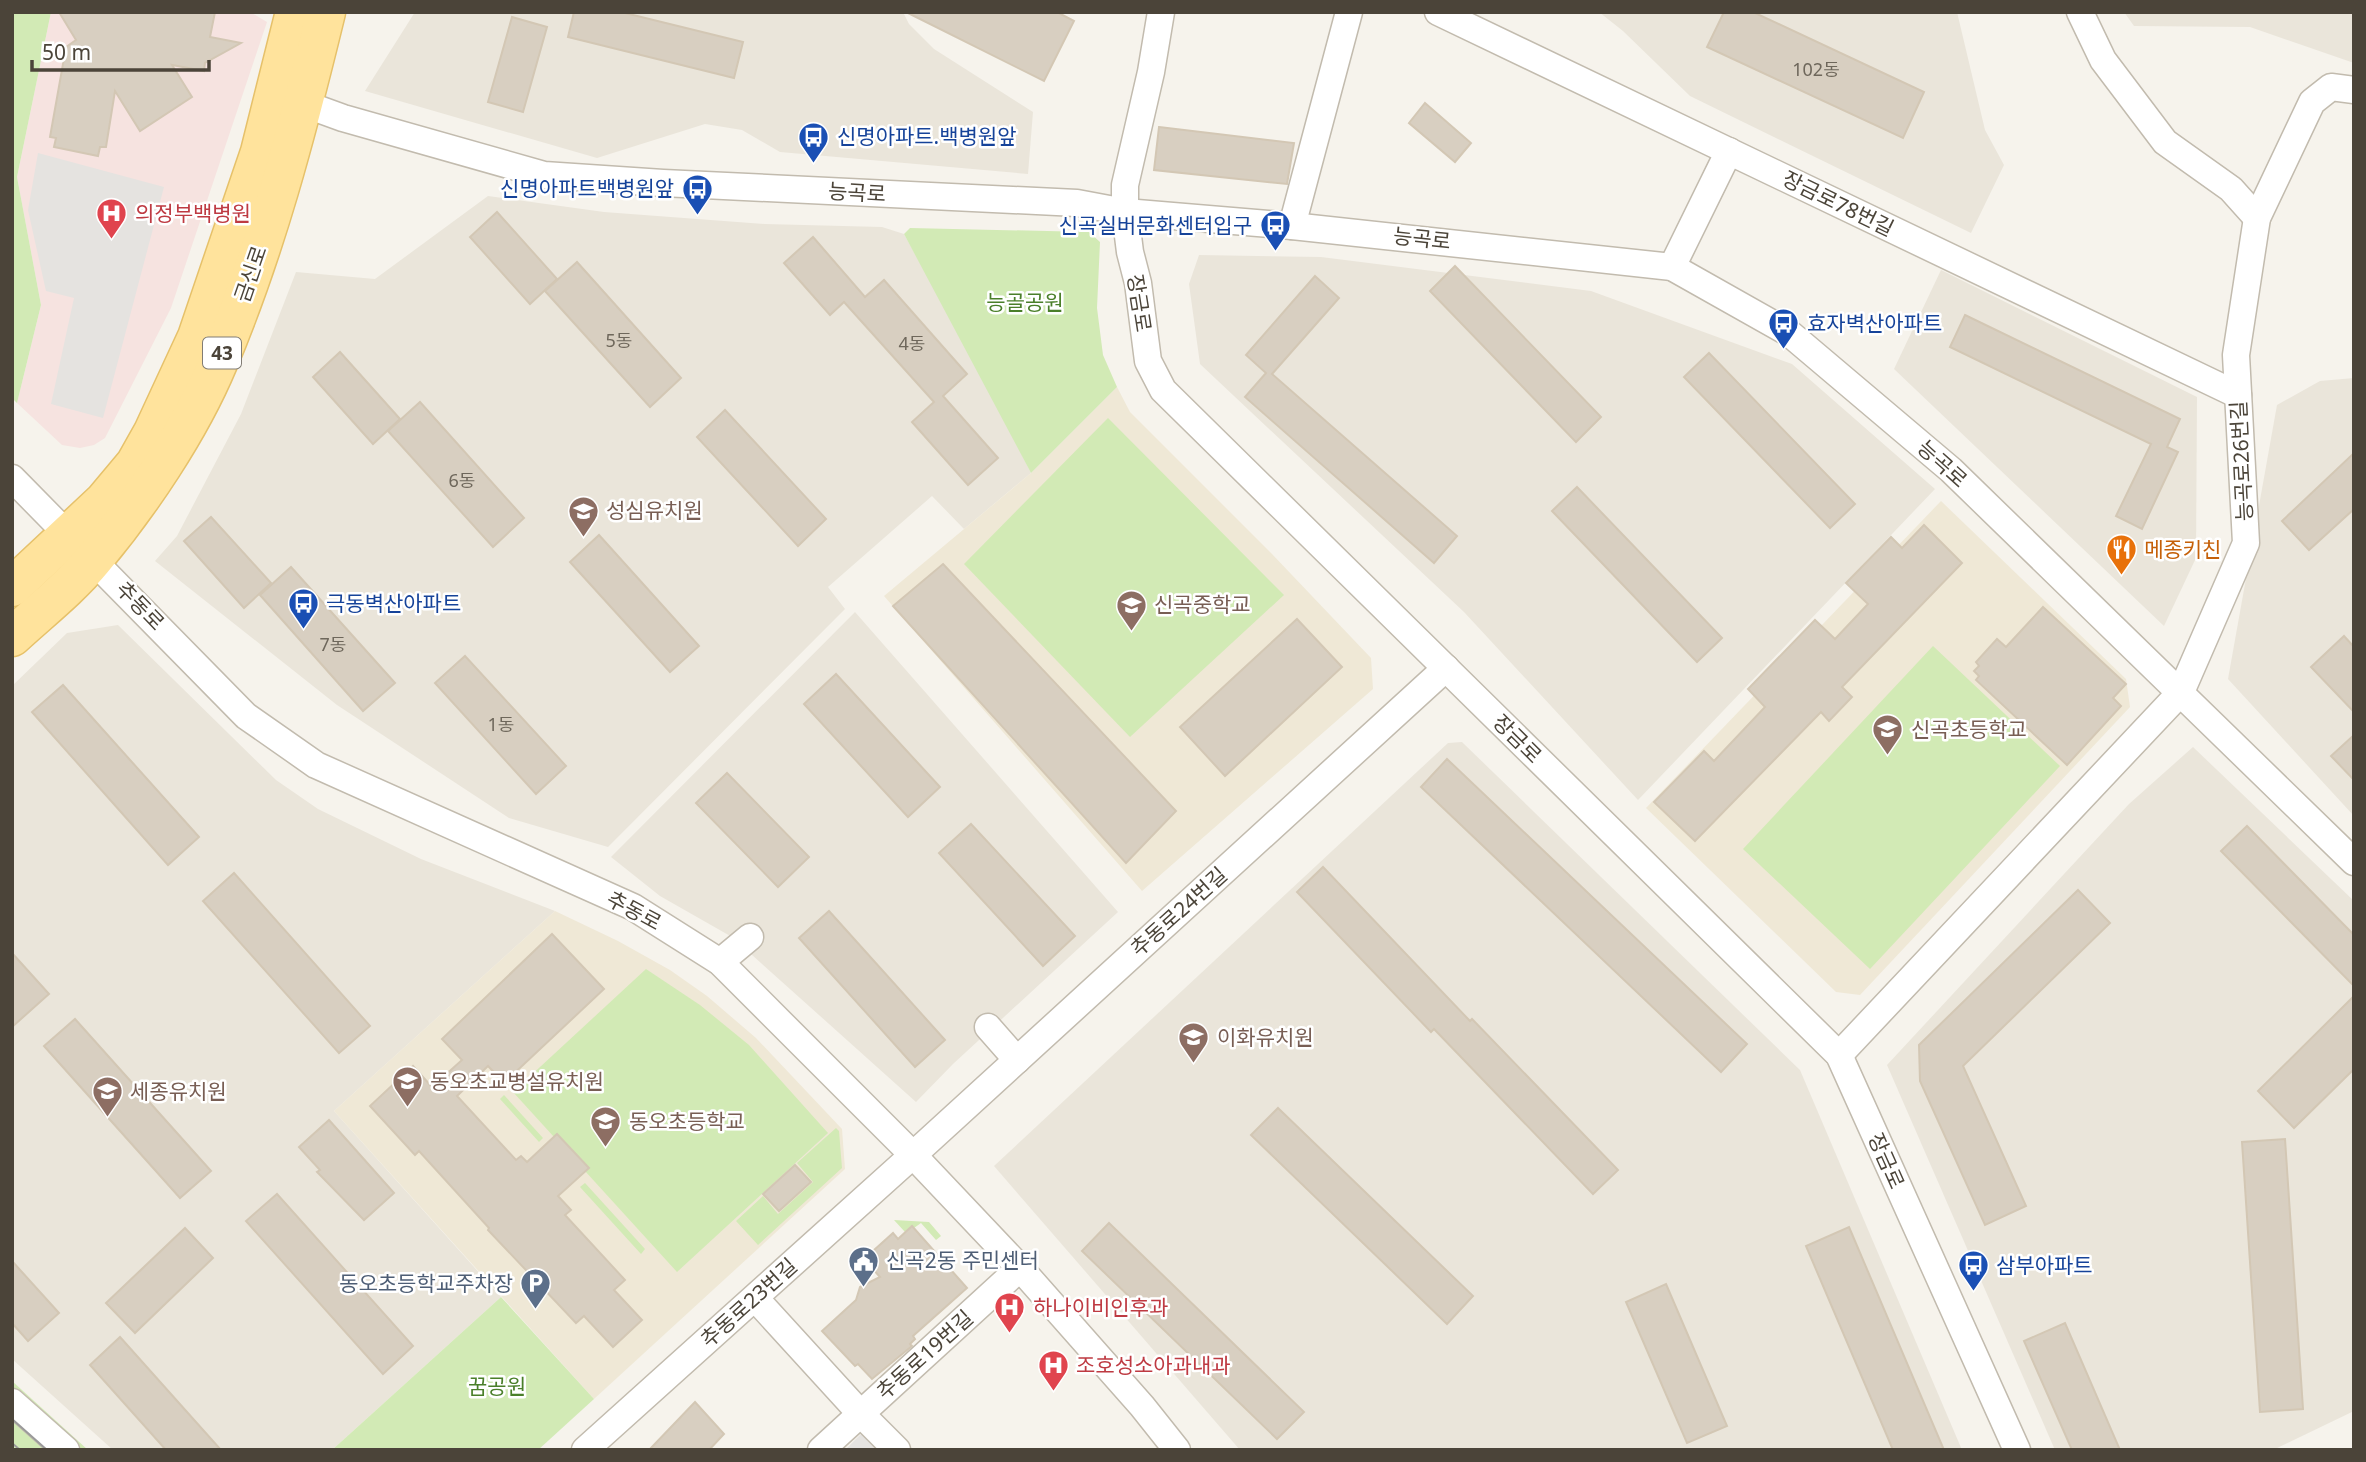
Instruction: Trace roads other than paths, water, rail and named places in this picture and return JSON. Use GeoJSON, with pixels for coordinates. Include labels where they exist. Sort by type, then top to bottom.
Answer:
{"type":"FeatureCollection","features":[{"type":"Feature","properties":{"kind":"main road","name":"금신로"},"geometry":{"type":"LineString","coordinates":[[290,99],[295,12]]}},
{"type":"Feature","properties":{"kind":"main road","name":"금신로"},"geometry":{"type":"LineString","coordinates":[[12,637],[79,548],[104,501],[135,464],[153,432],[197,337],[260,152],[290,99],[326,12]]}},
{"type":"Feature","properties":{"kind":"main road","name":"금신로"},"geometry":{"type":"LineString","coordinates":[[12,587],[79,548]]}},
{"type":"Feature","properties":{"kind":"street","name":"장금로"},"geometry":{"type":"LineString","coordinates":[[1161,12],[1151,72],[1125,185],[1125,212],[1149,361],[1163,390],[1839,1055],[2017,1450]]}},
{"type":"Feature","properties":{"kind":"street"},"geometry":{"type":"LineString","coordinates":[[1292,226],[1349,12]]}},
{"type":"Feature","properties":{"kind":"street","name":"장금로78번길"},"geometry":{"type":"LineString","coordinates":[[1437,12],[2238,395]]}},
{"type":"Feature","properties":{"kind":"street"},"geometry":{"type":"LineString","coordinates":[[2080,12],[2103,60],[2165,142],[2231,189],[2257,218]]}},
{"type":"Feature","properties":{"kind":"street","name":"능곡로26번길"},"geometry":{"type":"LineString","coordinates":[[1839,1055],[2181,692],[2246,543],[2236,355],[2257,218],[2312,102],[2331,87],[2354,90]]}},
{"type":"Feature","properties":{"kind":"street","name":"능곡로"},"geometry":{"type":"LineString","coordinates":[[290,99],[343,118],[544,175],[663,184],[1077,203],[1125,212],[1292,226],[1672,267],[1789,333],[1951,470],[2354,862]]}},
{"type":"Feature","properties":{"kind":"street"},"geometry":{"type":"LineString","coordinates":[[1672,267],[1728,151]]}},
{"type":"Feature","properties":{"kind":"street"},"geometry":{"type":"LineString","coordinates":[[2231,189],[2253,196],[2277,176]]}},
{"type":"Feature","properties":{"kind":"street","name":"추동로"},"geometry":{"type":"LineString","coordinates":[[12,478],[246,716],[316,765],[633,907],[720,962],[913,1155],[1020,1268],[1142,1406],[1177,1450]]}},
{"type":"Feature","properties":{"kind":"street","name":"추동로24번길"},"geometry":{"type":"LineString","coordinates":[[913,1155],[1446,668]]}},
{"type":"Feature","properties":{"kind":"street"},"geometry":{"type":"LineString","coordinates":[[720,962],[750,937]]}},
{"type":"Feature","properties":{"kind":"street"},"geometry":{"type":"LineString","coordinates":[[988,1027],[1017,1060]]}},
{"type":"Feature","properties":{"kind":"street","name":"추동로23번길"},"geometry":{"type":"LineString","coordinates":[[585,1450],[913,1155]]}},
{"type":"Feature","properties":{"kind":"street","name":"추동로19번길"},"geometry":{"type":"LineString","coordinates":[[821,1450],[1020,1268]]}},
{"type":"Feature","properties":{"kind":"street","name":"추동로19번길"},"geometry":{"type":"LineString","coordinates":[[755,1297],[897,1450]]}},
{"type":"Feature","properties":{"kind":"street"},"geometry":{"type":"LineString","coordinates":[[12,1402],[65,1450]]}},
{"type":"Feature","properties":{"kind":"tram line"},"geometry":{"type":"LineString","coordinates":[[12,1419],[47,1450]]}},
{"type":"Feature","properties":{"kind":"tram line"},"geometry":{"type":"LineString","coordinates":[[12,1443],[20,1450]]}},
{"type":"Feature","properties":{"kind":"place","name":"신명아파트.백병원앞"},"geometry":{"type":"Point","coordinates":[814,164]}},
{"type":"Feature","properties":{"kind":"place","name":"신명아파트백병원앞"},"geometry":{"type":"Point","coordinates":[697,216]}},
{"type":"Feature","properties":{"kind":"place","name":"의정부백병원"},"geometry":{"type":"Point","coordinates":[112,241]}},
{"type":"Feature","properties":{"kind":"place","name":"신곡실버문화센터입구"},"geometry":{"type":"Point","coordinates":[1275,253]}},
{"type":"Feature","properties":{"kind":"place","name":"효자벽산아파트"},"geometry":{"type":"Point","coordinates":[1784,351]}},
{"type":"Feature","properties":{"kind":"place","name":"성심유치원"},"geometry":{"type":"Point","coordinates":[583,538]}},
{"type":"Feature","properties":{"kind":"place","name":"메종키친"},"geometry":{"type":"Point","coordinates":[2121,577]}},
{"type":"Feature","properties":{"kind":"place","name":"극동벽산아파트"},"geometry":{"type":"Point","coordinates":[303,631]}},
{"type":"Feature","properties":{"kind":"place","name":"신곡중학교"},"geometry":{"type":"Point","coordinates":[1131,632]}},
{"type":"Feature","properties":{"kind":"place","name":"신곡초등학교"},"geometry":{"type":"Point","coordinates":[1888,757]}},
{"type":"Feature","properties":{"kind":"place","name":"이화유치원"},"geometry":{"type":"Point","coordinates":[1194,1065]}},
{"type":"Feature","properties":{"kind":"place","name":"동오초교병설유치원"},"geometry":{"type":"Point","coordinates":[407,1109]}},
{"type":"Feature","properties":{"kind":"place","name":"세종유치원"},"geometry":{"type":"Point","coordinates":[107,1119]}},
{"type":"Feature","properties":{"kind":"place","name":"동오초등학교"},"geometry":{"type":"Point","coordinates":[606,1149]}},
{"type":"Feature","properties":{"kind":"place","name":"신곡2동 주민센터"},"geometry":{"type":"Point","coordinates":[863,1288]}},
{"type":"Feature","properties":{"kind":"place","name":"삼부아파트"},"geometry":{"type":"Point","coordinates":[1973,1293]}},
{"type":"Feature","properties":{"kind":"place","name":"동오초등학교주차장"},"geometry":{"type":"Point","coordinates":[536,1311]}},
{"type":"Feature","properties":{"kind":"place","name":"하나이비인후과"},"geometry":{"type":"Point","coordinates":[1010,1335]}},
{"type":"Feature","properties":{"kind":"place","name":"조호성소아과내과"},"geometry":{"type":"Point","coordinates":[1053,1393]}},
{"type":"Feature","properties":{"kind":"park label","name":"능골공원"},"geometry":{"type":"Point","coordinates":[1025,303]}},
{"type":"Feature","properties":{"kind":"park label","name":"꿈공원"},"geometry":{"type":"Point","coordinates":[497,1387]}}]}
